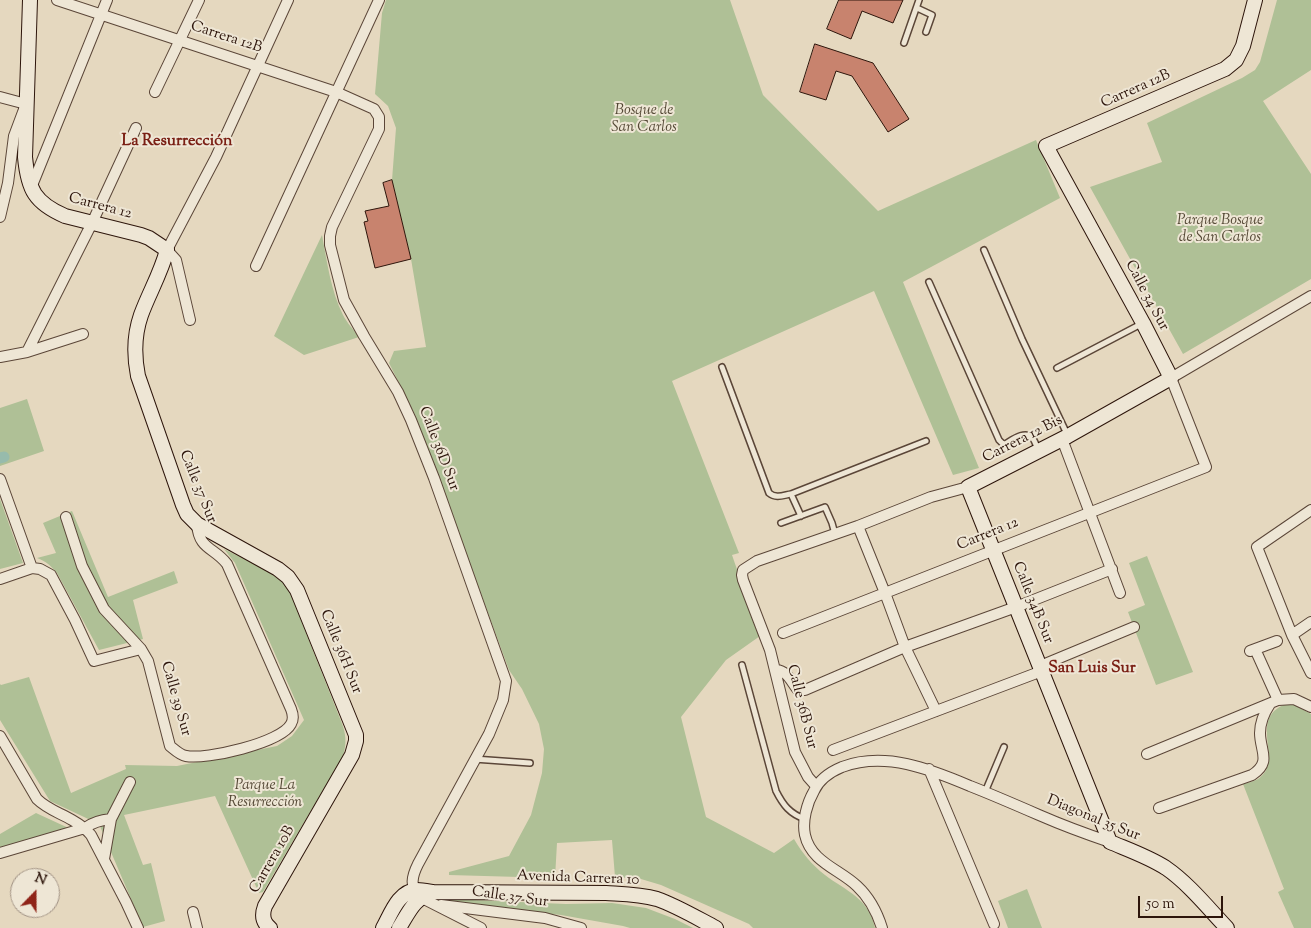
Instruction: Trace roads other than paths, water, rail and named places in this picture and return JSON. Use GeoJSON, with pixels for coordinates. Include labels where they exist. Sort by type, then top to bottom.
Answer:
{"type":"FeatureCollection","features":[{"type":"Feature","properties":{"kind":"street"},"geometry":{"type":"LineString","coordinates":[[30,0],[25,158],[26,172],[31,188]]}},
{"type":"Feature","properties":{"kind":"street","name":"Carrera 12B"},"geometry":{"type":"LineString","coordinates":[[57,0],[336,92],[374,109],[379,117],[379,129],[332,228],[330,236]]}},
{"type":"Feature","properties":{"kind":"street"},"geometry":{"type":"LineString","coordinates":[[31,188],[107,0]]}},
{"type":"Feature","properties":{"kind":"street"},"geometry":{"type":"LineString","coordinates":[[155,92],[199,0]]}},
{"type":"Feature","properties":{"kind":"street"},"geometry":{"type":"LineString","coordinates":[[190,320],[178,265],[167,250],[216,157],[288,0]]}},
{"type":"Feature","properties":{"kind":"street"},"geometry":{"type":"LineString","coordinates":[[256,266],[379,0]]}},
{"type":"Feature","properties":{"kind":"street","name":"Carrera 12B"},"geometry":{"type":"LineString","coordinates":[[1046,146],[1225,69],[1236,60],[1243,46],[1255,0]]}},
{"type":"Feature","properties":{"kind":"street"},"geometry":{"type":"LineString","coordinates":[[0,97],[26,104]]}},
{"type":"Feature","properties":{"kind":"street"},"geometry":{"type":"LineString","coordinates":[[0,217],[4,181],[14,136],[26,104]]}},
{"type":"Feature","properties":{"kind":"street"},"geometry":{"type":"LineString","coordinates":[[27,352],[92,223],[136,128]]}},
{"type":"Feature","properties":{"kind":"street","name":"Calle 34 Sur"},"geometry":{"type":"LineString","coordinates":[[1046,146],[1171,378],[1206,467]]}},
{"type":"Feature","properties":{"kind":"street","name":"Carrera 12"},"geometry":{"type":"LineString","coordinates":[[31,188],[45,206],[56,212],[65,216],[141,235],[167,250]]}},
{"type":"Feature","properties":{"kind":"street","name":"Calle 36D Sur"},"geometry":{"type":"LineString","coordinates":[[330,236],[330,245],[344,300],[398,392],[411,420],[437,487],[506,681],[498,714],[474,759]]}},
{"type":"Feature","properties":{"kind":"street","name":"Calle 37 Sur"},"geometry":{"type":"LineString","coordinates":[[167,250],[141,316],[136,335],[135,355],[138,376],[187,514],[197,524],[201,540],[206,547],[221,557],[227,564],[291,709],[293,719],[288,728],[259,744],[208,756],[185,756]]}},
{"type":"Feature","properties":{"kind":"street","name":"Carrera 12 Bis"},"geometry":{"type":"LineString","coordinates":[[743,580],[743,570],[757,561],[858,526],[931,497],[968,487],[1039,451],[1171,378],[1311,296]]}},
{"type":"Feature","properties":{"kind":"street"},"geometry":{"type":"LineString","coordinates":[[0,357],[27,352],[83,334]]}},
{"type":"Feature","properties":{"kind":"street"},"geometry":{"type":"LineString","coordinates":[[1065,437],[1120,593]]}},
{"type":"Feature","properties":{"kind":"street","name":"Carrera 12"},"geometry":{"type":"LineString","coordinates":[[783,633],[1206,467]]}},
{"type":"Feature","properties":{"kind":"street"},"geometry":{"type":"LineString","coordinates":[[0,479],[36,568]]}},
{"type":"Feature","properties":{"kind":"street","name":"Calle 34B Sur"},"geometry":{"type":"LineString","coordinates":[[968,487],[1110,842]]}},
{"type":"Feature","properties":{"kind":"street"},"geometry":{"type":"LineString","coordinates":[[1311,510],[1257,547],[1292,635],[1311,673]]}},
{"type":"Feature","properties":{"kind":"street","name":"Calle 39 Sur"},"geometry":{"type":"LineString","coordinates":[[66,516],[82,566],[104,609],[141,650],[148,661],[170,746],[176,752],[185,756]]}},
{"type":"Feature","properties":{"kind":"street","name":"Calle 36H Sur"},"geometry":{"type":"LineString","coordinates":[[197,524],[278,569],[297,590],[353,728],[356,741]]}},
{"type":"Feature","properties":{"kind":"street"},"geometry":{"type":"LineString","coordinates":[[858,526],[905,647],[936,711]]}},
{"type":"Feature","properties":{"kind":"street"},"geometry":{"type":"LineString","coordinates":[[0,579],[36,568],[51,575],[94,661],[141,650]]}},
{"type":"Feature","properties":{"kind":"street"},"geometry":{"type":"LineString","coordinates":[[776,670],[781,670],[798,690],[802,690],[905,647],[1016,607],[1112,569]]}},
{"type":"Feature","properties":{"kind":"street","name":"Calle 36B Sur"},"geometry":{"type":"LineString","coordinates":[[743,580],[767,639],[795,752],[808,777],[816,786]]}},
{"type":"Feature","properties":{"kind":"street"},"geometry":{"type":"LineString","coordinates":[[1292,635],[1311,622]]}},
{"type":"Feature","properties":{"kind":"street"},"geometry":{"type":"LineString","coordinates":[[833,750],[936,711],[1134,627]]}},
{"type":"Feature","properties":{"kind":"street"},"geometry":{"type":"LineString","coordinates":[[1274,702],[1252,650],[1277,641]]}},
{"type":"Feature","properties":{"kind":"street"},"geometry":{"type":"LineString","coordinates":[[1147,754],[1274,702],[1294,699],[1311,707]]}},
{"type":"Feature","properties":{"kind":"street"},"geometry":{"type":"LineString","coordinates":[[1159,808],[1252,776],[1257,772],[1262,767],[1264,760],[1260,724],[1264,713],[1274,702]]}},
{"type":"Feature","properties":{"kind":"street"},"geometry":{"type":"LineString","coordinates":[[1,741],[37,799],[42,804],[85,828],[92,835],[138,928]]}},
{"type":"Feature","properties":{"kind":"street","name":"Carrera 10B"},"geometry":{"type":"LineString","coordinates":[[266,923],[265,906],[352,755],[356,741]]}},
{"type":"Feature","properties":{"kind":"street"},"geometry":{"type":"LineString","coordinates":[[425,896],[412,882],[413,876],[474,759]]}},
{"type":"Feature","properties":{"kind":"street","name":"Diagonal 35 Sur"},"geometry":{"type":"LineString","coordinates":[[816,786],[827,775],[836,770],[862,762],[878,760],[929,769],[1046,818],[1110,842],[1167,869],[1194,893],[1227,928]]}},
{"type":"Feature","properties":{"kind":"street"},"geometry":{"type":"LineString","coordinates":[[929,769],[994,924]]}},
{"type":"Feature","properties":{"kind":"street"},"geometry":{"type":"LineString","coordinates":[[104,859],[111,819],[130,782]]}},
{"type":"Feature","properties":{"kind":"street"},"geometry":{"type":"LineString","coordinates":[[816,786],[811,796],[804,827],[805,837],[809,846],[815,856],[824,864],[846,877],[867,896],[874,907],[882,928]]}},
{"type":"Feature","properties":{"kind":"street"},"geometry":{"type":"LineString","coordinates":[[0,853],[85,828],[102,820],[111,819]]}},
{"type":"Feature","properties":{"kind":"street"},"geometry":{"type":"LineString","coordinates":[[383,928],[400,898],[410,892],[425,896],[481,928]]}},
{"type":"Feature","properties":{"kind":"street","name":"Avenida Carrera 10"},"geometry":{"type":"LineString","coordinates":[[425,896],[606,892],[627,894],[667,903],[716,928]]}},
{"type":"Feature","properties":{"kind":"street"},"geometry":{"type":"LineString","coordinates":[[399,928],[413,904],[425,896]]}},
{"type":"Feature","properties":{"kind":"street","name":"Calle 37 Sur"},"geometry":{"type":"LineString","coordinates":[[425,896],[546,918],[581,928]]}},
{"type":"Feature","properties":{"kind":"street"},"geometry":{"type":"LineString","coordinates":[[193,912],[197,928]]}},
{"type":"Feature","properties":{"kind":"street"},"geometry":{"type":"LineString","coordinates":[[546,918],[551,928]]}},
{"type":"Feature","properties":{"kind":"lane"},"geometry":{"type":"LineString","coordinates":[[904,43],[919,0]]}},
{"type":"Feature","properties":{"kind":"lane"},"geometry":{"type":"LineString","coordinates":[[917,8],[932,15],[926,32]]}},
{"type":"Feature","properties":{"kind":"lane"},"geometry":{"type":"LineString","coordinates":[[984,250],[1065,437]]}},
{"type":"Feature","properties":{"kind":"lane"},"geometry":{"type":"LineString","coordinates":[[929,282],[999,440],[1005,444],[1023,435],[1028,435],[1033,438],[1039,451]]}},
{"type":"Feature","properties":{"kind":"lane"},"geometry":{"type":"LineString","coordinates":[[1057,368],[1142,323]]}},
{"type":"Feature","properties":{"kind":"lane"},"geometry":{"type":"LineString","coordinates":[[722,367],[772,496],[792,494],[926,441]]}},
{"type":"Feature","properties":{"kind":"lane"},"geometry":{"type":"LineString","coordinates":[[792,494],[800,516]]}},
{"type":"Feature","properties":{"kind":"lane"},"geometry":{"type":"LineString","coordinates":[[781,523],[825,506],[835,534]]}},
{"type":"Feature","properties":{"kind":"lane"},"geometry":{"type":"LineString","coordinates":[[742,666],[776,791],[787,809],[805,819]]}},
{"type":"Feature","properties":{"kind":"lane"},"geometry":{"type":"LineString","coordinates":[[985,792],[1004,747]]}},
{"type":"Feature","properties":{"kind":"lane"},"geometry":{"type":"LineString","coordinates":[[474,759],[530,763]]}},
{"type":"Feature","properties":{"kind":"waterway"},"geometry":{"type":"LineString","coordinates":[[0,458],[4,457]]}},
{"type":"Feature","properties":{"kind":"district","name":"La Resurrección"},"geometry":{"type":"Point","coordinates":[177,142]}},
{"type":"Feature","properties":{"kind":"district","name":"San Luis Sur"},"geometry":{"type":"Point","coordinates":[1092,669]}},
{"type":"Feature","properties":{"kind":"park label","name":"Bosque de San Carlos"},"geometry":{"type":"Point","coordinates":[644,120]}},
{"type":"Feature","properties":{"kind":"park label","name":"Parque Bosque de San Carlos"},"geometry":{"type":"Point","coordinates":[1220,230]}},
{"type":"Feature","properties":{"kind":"park label","name":"Parque La Resurrección"},"geometry":{"type":"Point","coordinates":[265,794]}}]}
